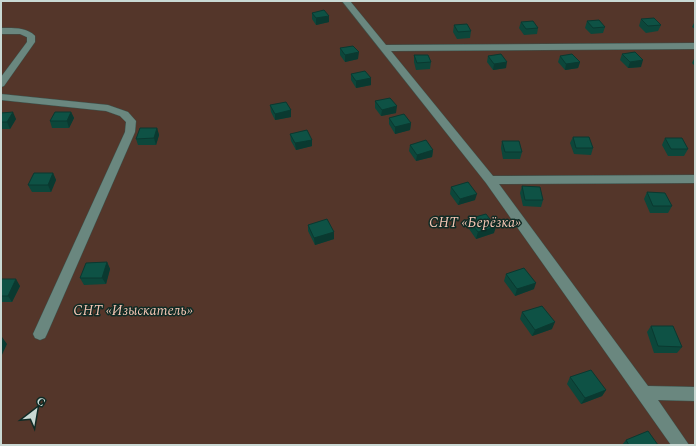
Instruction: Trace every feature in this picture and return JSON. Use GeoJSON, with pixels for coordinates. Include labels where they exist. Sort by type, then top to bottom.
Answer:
{"type":"FeatureCollection","features":[{"type":"Feature","properties":{"kind":"street"},"geometry":{"type":"LineString","coordinates":[[346,1],[490,180],[681,445]]}},
{"type":"Feature","properties":{"kind":"street"},"geometry":{"type":"LineString","coordinates":[[1,31],[18,31],[31,36],[31,42],[1,84]]}},
{"type":"Feature","properties":{"kind":"street"},"geometry":{"type":"LineString","coordinates":[[384,48],[695,46]]}},
{"type":"Feature","properties":{"kind":"street"},"geometry":{"type":"LineString","coordinates":[[1,97],[108,108],[124,114],[131,121],[130,132],[40,334]]}},
{"type":"Feature","properties":{"kind":"street"},"geometry":{"type":"LineString","coordinates":[[490,180],[695,179]]}},
{"type":"Feature","properties":{"kind":"street"},"geometry":{"type":"LineString","coordinates":[[644,393],[695,394]]}},
{"type":"Feature","properties":{"kind":"green space","name":"СНТ «Берёзка»"},"geometry":{"type":"Polygon","coordinates":[[[1,1],[695,1],[695,445],[1,445],[1,1]]]}},
{"type":"Feature","properties":{"kind":"building"},"geometry":{"type":"Polygon","coordinates":[[[324,10],[329,16],[316,18],[312,13],[324,10]]]}},
{"type":"Feature","properties":{"kind":"building"},"geometry":{"type":"Polygon","coordinates":[[[654,18],[661,25],[648,26],[641,19],[654,18]]]}},
{"type":"Feature","properties":{"kind":"building"},"geometry":{"type":"Polygon","coordinates":[[[599,20],[605,27],[593,28],[587,21],[599,20]]]}},
{"type":"Feature","properties":{"kind":"building"},"geometry":{"type":"Polygon","coordinates":[[[533,21],[538,28],[526,29],[521,22],[533,21]]]}},
{"type":"Feature","properties":{"kind":"building"},"geometry":{"type":"Polygon","coordinates":[[[467,24],[471,31],[458,32],[454,25],[467,24]]]}},
{"type":"Feature","properties":{"kind":"building"},"geometry":{"type":"Polygon","coordinates":[[[353,46],[359,52],[345,55],[340,48],[353,46]]]}},
{"type":"Feature","properties":{"kind":"building"},"geometry":{"type":"Polygon","coordinates":[[[635,52],[643,60],[630,62],[622,54],[635,52]]]}},
{"type":"Feature","properties":{"kind":"building"},"geometry":{"type":"Polygon","coordinates":[[[501,54],[507,62],[494,64],[488,56],[501,54]]]}},
{"type":"Feature","properties":{"kind":"building"},"geometry":{"type":"Polygon","coordinates":[[[572,54],[580,62],[566,64],[560,56],[572,54]]]}},
{"type":"Feature","properties":{"kind":"building"},"geometry":{"type":"Polygon","coordinates":[[[414,55],[428,55],[431,62],[417,63],[414,55]]]}},
{"type":"Feature","properties":{"kind":"building"},"geometry":{"type":"Polygon","coordinates":[[[365,71],[371,78],[356,81],[351,74],[365,71]]]}},
{"type":"Feature","properties":{"kind":"building"},"geometry":{"type":"Polygon","coordinates":[[[390,98],[397,106],[382,110],[375,101],[390,98]]]}},
{"type":"Feature","properties":{"kind":"building"},"geometry":{"type":"Polygon","coordinates":[[[286,102],[291,110],[275,114],[270,105],[286,102]]]}},
{"type":"Feature","properties":{"kind":"building"},"geometry":{"type":"Polygon","coordinates":[[[13,112],[7,122],[1,122],[1,113],[13,112]]]}},
{"type":"Feature","properties":{"kind":"building"},"geometry":{"type":"Polygon","coordinates":[[[55,112],[71,112],[67,121],[50,121],[55,112]]]}},
{"type":"Feature","properties":{"kind":"building"},"geometry":{"type":"Polygon","coordinates":[[[404,114],[411,123],[395,127],[389,118],[404,114]]]}},
{"type":"Feature","properties":{"kind":"building"},"geometry":{"type":"Polygon","coordinates":[[[140,128],[157,128],[154,138],[136,139],[140,128]]]}},
{"type":"Feature","properties":{"kind":"building"},"geometry":{"type":"Polygon","coordinates":[[[307,130],[312,140],[295,143],[290,134],[307,130]]]}},
{"type":"Feature","properties":{"kind":"building"},"geometry":{"type":"Polygon","coordinates":[[[573,137],[589,137],[593,148],[576,148],[573,137]]]}},
{"type":"Feature","properties":{"kind":"building"},"geometry":{"type":"Polygon","coordinates":[[[665,138],[682,138],[688,149],[671,149],[665,138]]]}},
{"type":"Feature","properties":{"kind":"building"},"geometry":{"type":"Polygon","coordinates":[[[426,140],[433,150],[417,155],[410,145],[426,140]]]}},
{"type":"Feature","properties":{"kind":"building"},"geometry":{"type":"Polygon","coordinates":[[[502,141],[519,141],[522,152],[505,152],[502,141]]]}},
{"type":"Feature","properties":{"kind":"building"},"geometry":{"type":"Polygon","coordinates":[[[34,173],[53,173],[48,185],[28,185],[34,173]]]}},
{"type":"Feature","properties":{"kind":"building"},"geometry":{"type":"Polygon","coordinates":[[[468,182],[477,194],[460,199],[451,187],[468,182]]]}},
{"type":"Feature","properties":{"kind":"building"},"geometry":{"type":"Polygon","coordinates":[[[522,186],[540,187],[543,200],[525,200],[522,186]]]}},
{"type":"Feature","properties":{"kind":"building"},"geometry":{"type":"Polygon","coordinates":[[[647,192],[665,193],[672,206],[653,206],[647,192]]]}},
{"type":"Feature","properties":{"kind":"building"},"geometry":{"type":"Polygon","coordinates":[[[486,214],[496,227],[478,232],[468,219],[486,214]]]}},
{"type":"Feature","properties":{"kind":"building"},"geometry":{"type":"Polygon","coordinates":[[[327,219],[334,232],[314,238],[308,225],[327,219]]]}},
{"type":"Feature","properties":{"kind":"building"},"geometry":{"type":"Polygon","coordinates":[[[107,262],[102,278],[80,278],[86,263],[107,262]]]}},
{"type":"Feature","properties":{"kind":"building"},"geometry":{"type":"Polygon","coordinates":[[[524,268],[536,283],[517,289],[506,274],[524,268]]]}},
{"type":"Feature","properties":{"kind":"building"},"geometry":{"type":"Polygon","coordinates":[[[1,279],[16,279],[8,296],[1,296],[1,279]]]}},
{"type":"Feature","properties":{"kind":"building"},"geometry":{"type":"Polygon","coordinates":[[[542,306],[555,322],[535,330],[522,312],[542,306]]]}},
{"type":"Feature","properties":{"kind":"building"},"geometry":{"type":"Polygon","coordinates":[[[651,326],[673,326],[682,347],[658,346],[651,326]]]}},
{"type":"Feature","properties":{"kind":"building"},"geometry":{"type":"Polygon","coordinates":[[[591,370],[606,390],[585,398],[570,377],[591,370]]]}},
{"type":"Feature","properties":{"kind":"building"},"geometry":{"type":"Polygon","coordinates":[[[648,431],[658,445],[629,445],[626,440],[648,431]]]}},
{"type":"Feature","properties":{"kind":"park label","name":"СНТ «Изыскатель»"},"geometry":{"type":"Point","coordinates":[133,310]}}]}
